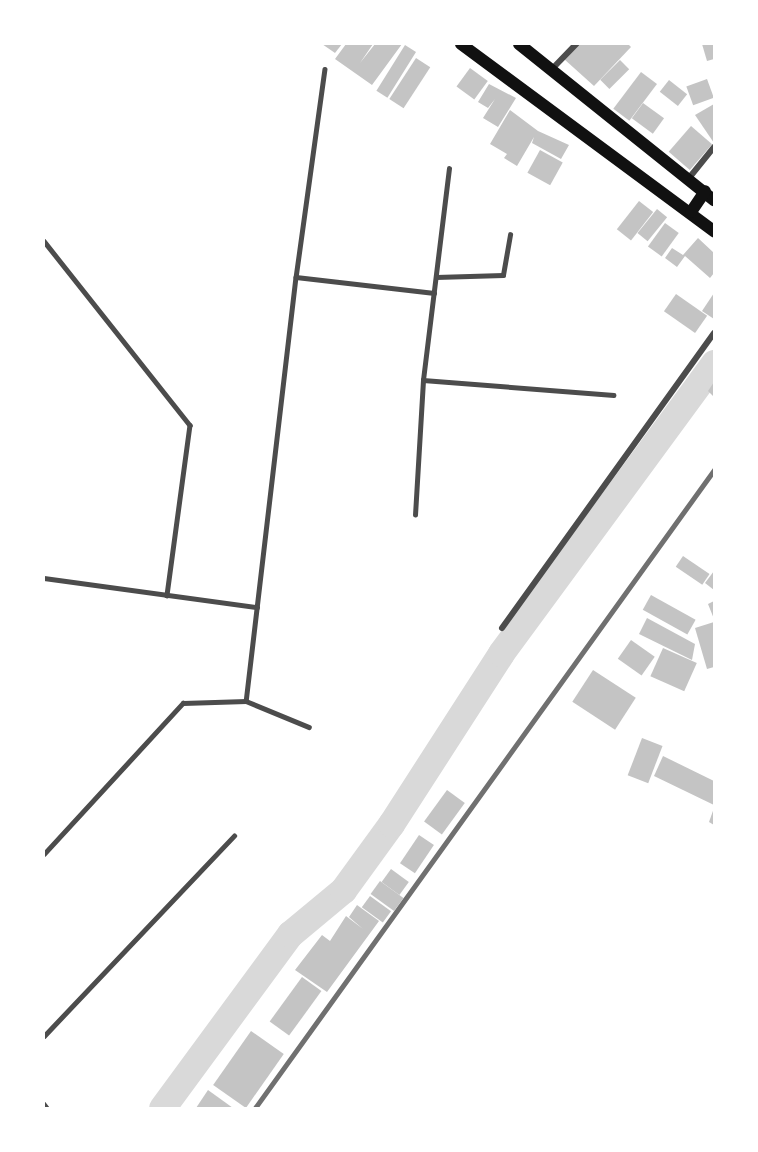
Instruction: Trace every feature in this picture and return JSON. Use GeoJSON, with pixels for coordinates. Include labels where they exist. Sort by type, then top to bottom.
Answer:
{"type":"FeatureCollection","features":[{"type":"Feature","properties":{"kind":"main road"},"geometry":{"type":"LineString","coordinates":[[461,44],[714,231]]}},
{"type":"Feature","properties":{"kind":"main road"},"geometry":{"type":"LineString","coordinates":[[519,44],[710,196],[691,212]]}},
{"type":"Feature","properties":{"kind":"street"},"geometry":{"type":"LineString","coordinates":[[552,69],[576,44]]}},
{"type":"Feature","properties":{"kind":"street"},"geometry":{"type":"LineString","coordinates":[[689,178],[714,147]]}},
{"type":"Feature","properties":{"kind":"street"},"geometry":{"type":"LineString","coordinates":[[502,628],[714,333]]}},
{"type":"Feature","properties":{"kind":"lane"},"geometry":{"type":"LineString","coordinates":[[246,701],[296,277],[325,69]]}},
{"type":"Feature","properties":{"kind":"lane"},"geometry":{"type":"LineString","coordinates":[[416,515],[423,380],[449,169]]}},
{"type":"Feature","properties":{"kind":"lane"},"geometry":{"type":"LineString","coordinates":[[436,277],[503,275],[510,236]]}},
{"type":"Feature","properties":{"kind":"lane"},"geometry":{"type":"LineString","coordinates":[[44,241],[190,425],[167,595]]}},
{"type":"Feature","properties":{"kind":"lane"},"geometry":{"type":"LineString","coordinates":[[296,277],[434,293]]}},
{"type":"Feature","properties":{"kind":"lane"},"geometry":{"type":"LineString","coordinates":[[423,380],[613,395]]}},
{"type":"Feature","properties":{"kind":"lane"},"geometry":{"type":"LineString","coordinates":[[44,578],[257,607]]}},
{"type":"Feature","properties":{"kind":"lane"},"geometry":{"type":"LineString","coordinates":[[44,854],[183,703],[246,701],[309,727]]}},
{"type":"Feature","properties":{"kind":"lane"},"geometry":{"type":"LineString","coordinates":[[44,1036],[234,836]]}},
{"type":"Feature","properties":{"kind":"lane"},"geometry":{"type":"LineString","coordinates":[[44,1104],[46,1108]]}},
{"type":"Feature","properties":{"kind":"building"},"geometry":{"type":"Polygon","coordinates":[[[322,44],[342,44],[335,53],[322,44]]]}},
{"type":"Feature","properties":{"kind":"building"},"geometry":{"type":"Polygon","coordinates":[[[346,44],[373,44],[360,63],[375,44],[402,44],[372,85],[335,59],[346,44]]]}},
{"type":"Feature","properties":{"kind":"building"},"geometry":{"type":"Polygon","coordinates":[[[578,44],[628,44],[631,47],[594,86],[564,59],[578,44]]]}},
{"type":"Feature","properties":{"kind":"building"},"geometry":{"type":"Polygon","coordinates":[[[702,44],[714,44],[714,59],[707,61],[702,44]]]}},
{"type":"Feature","properties":{"kind":"building"},"geometry":{"type":"Polygon","coordinates":[[[405,45],[416,52],[387,98],[376,91],[405,45]]]}},
{"type":"Feature","properties":{"kind":"building"},"geometry":{"type":"Polygon","coordinates":[[[416,58],[430,67],[404,108],[389,99],[416,58]]]}},
{"type":"Feature","properties":{"kind":"building"},"geometry":{"type":"Polygon","coordinates":[[[620,60],[629,69],[609,89],[600,80],[620,60]]]}},
{"type":"Feature","properties":{"kind":"building"},"geometry":{"type":"Polygon","coordinates":[[[470,68],[488,81],[474,100],[456,87],[470,68]]]}},
{"type":"Feature","properties":{"kind":"building"},"geometry":{"type":"Polygon","coordinates":[[[641,72],[657,84],[629,121],[613,109],[641,72]]]}},
{"type":"Feature","properties":{"kind":"building"},"geometry":{"type":"Polygon","coordinates":[[[707,79],[714,98],[693,105],[686,87],[707,79]]]}},
{"type":"Feature","properties":{"kind":"building"},"geometry":{"type":"Polygon","coordinates":[[[669,80],[687,94],[678,106],[660,92],[669,80]]]}},
{"type":"Feature","properties":{"kind":"building"},"geometry":{"type":"Polygon","coordinates":[[[489,84],[516,98],[498,127],[483,118],[495,99],[488,108],[478,102],[489,84]]]}},
{"type":"Feature","properties":{"kind":"building"},"geometry":{"type":"Polygon","coordinates":[[[643,103],[664,118],[653,134],[632,118],[643,103]]]}},
{"type":"Feature","properties":{"kind":"building"},"geometry":{"type":"Polygon","coordinates":[[[714,104],[714,143],[695,115],[714,104]]]}},
{"type":"Feature","properties":{"kind":"building"},"geometry":{"type":"Polygon","coordinates":[[[510,110],[538,131],[569,145],[561,159],[532,143],[534,137],[517,166],[504,158],[507,154],[490,144],[510,110]]]}},
{"type":"Feature","properties":{"kind":"building"},"geometry":{"type":"Polygon","coordinates":[[[691,126],[712,144],[690,170],[669,152],[691,126]]]}},
{"type":"Feature","properties":{"kind":"building"},"geometry":{"type":"Polygon","coordinates":[[[540,150],[563,163],[550,185],[527,173],[540,150]]]}},
{"type":"Feature","properties":{"kind":"building"},"geometry":{"type":"Polygon","coordinates":[[[639,201],[653,212],[631,240],[617,229],[639,201]]]}},
{"type":"Feature","properties":{"kind":"building"},"geometry":{"type":"Polygon","coordinates":[[[657,209],[667,217],[648,241],[637,233],[657,209]]]}},
{"type":"Feature","properties":{"kind":"building"},"geometry":{"type":"Polygon","coordinates":[[[665,223],[679,233],[662,256],[648,246],[665,223]]]}},
{"type":"Feature","properties":{"kind":"building"},"geometry":{"type":"Polygon","coordinates":[[[698,238],[714,253],[714,273],[710,278],[685,256],[677,267],[665,258],[672,248],[683,255],[698,238]]]}},
{"type":"Feature","properties":{"kind":"building"},"geometry":{"type":"Polygon","coordinates":[[[714,293],[714,319],[702,311],[714,293]]]}},
{"type":"Feature","properties":{"kind":"building"},"geometry":{"type":"Polygon","coordinates":[[[676,294],[707,316],[695,333],[664,311],[676,294]]]}},
{"type":"Feature","properties":{"kind":"building"},"geometry":{"type":"Polygon","coordinates":[[[714,382],[714,397],[708,391],[714,382]]]}},
{"type":"Feature","properties":{"kind":"building"},"geometry":{"type":"Polygon","coordinates":[[[683,556],[710,574],[702,585],[676,567],[683,556]]]}},
{"type":"Feature","properties":{"kind":"building"},"geometry":{"type":"Polygon","coordinates":[[[714,571],[714,590],[705,583],[714,571]]]}},
{"type":"Feature","properties":{"kind":"building"},"geometry":{"type":"Polygon","coordinates":[[[651,595],[696,620],[687,635],[643,610],[651,595]]]}},
{"type":"Feature","properties":{"kind":"building"},"geometry":{"type":"Polygon","coordinates":[[[714,601],[714,619],[708,604],[714,601]]]}},
{"type":"Feature","properties":{"kind":"building"},"geometry":{"type":"Polygon","coordinates":[[[647,618],[695,644],[692,660],[639,634],[647,618]]]}},
{"type":"Feature","properties":{"kind":"building"},"geometry":{"type":"Polygon","coordinates":[[[714,622],[714,667],[707,669],[695,628],[714,622]]]}},
{"type":"Feature","properties":{"kind":"building"},"geometry":{"type":"Polygon","coordinates":[[[631,640],[655,657],[642,675],[618,659],[631,640]]]}},
{"type":"Feature","properties":{"kind":"building"},"geometry":{"type":"Polygon","coordinates":[[[663,648],[697,663],[684,691],[650,676],[663,648]]]}},
{"type":"Feature","properties":{"kind":"building"},"geometry":{"type":"Polygon","coordinates":[[[593,670],[636,698],[615,730],[572,702],[593,670]]]}},
{"type":"Feature","properties":{"kind":"building"},"geometry":{"type":"Polygon","coordinates":[[[642,738],[663,746],[648,783],[628,775],[642,738]]]}},
{"type":"Feature","properties":{"kind":"building"},"geometry":{"type":"Polygon","coordinates":[[[663,756],[714,781],[714,805],[654,776],[663,756]]]}},
{"type":"Feature","properties":{"kind":"building"},"geometry":{"type":"Polygon","coordinates":[[[447,790],[465,803],[442,834],[424,822],[447,790]]]}},
{"type":"Feature","properties":{"kind":"building"},"geometry":{"type":"Polygon","coordinates":[[[714,808],[714,825],[709,822],[714,808]]]}},
{"type":"Feature","properties":{"kind":"building"},"geometry":{"type":"Polygon","coordinates":[[[419,835],[434,845],[415,873],[400,863],[419,835]]]}},
{"type":"Feature","properties":{"kind":"building"},"geometry":{"type":"Polygon","coordinates":[[[391,869],[409,882],[399,895],[382,882],[391,869]]]}},
{"type":"Feature","properties":{"kind":"building"},"geometry":{"type":"Polygon","coordinates":[[[380,881],[403,898],[394,911],[371,894],[380,881]]]}},
{"type":"Feature","properties":{"kind":"building"},"geometry":{"type":"Polygon","coordinates":[[[370,896],[391,911],[383,923],[362,907],[370,896]]]}},
{"type":"Feature","properties":{"kind":"building"},"geometry":{"type":"Polygon","coordinates":[[[357,905],[379,921],[327,992],[295,970],[322,935],[330,941],[346,916],[363,929],[349,917],[357,905]]]}},
{"type":"Feature","properties":{"kind":"building"},"geometry":{"type":"Polygon","coordinates":[[[302,977],[321,991],[289,1036],[270,1021],[302,977]]]}},
{"type":"Feature","properties":{"kind":"building"},"geometry":{"type":"Polygon","coordinates":[[[251,1031],[284,1054],[246,1108],[213,1085],[251,1031]]]}},
{"type":"Feature","properties":{"kind":"building"},"geometry":{"type":"Polygon","coordinates":[[[208,1090],[233,1108],[196,1108],[208,1090]]]}},
{"type":"Feature","properties":{"kind":"waterway"},"geometry":{"type":"LineString","coordinates":[[162,1108],[290,934],[343,890],[391,824],[501,653],[714,363]]}},
{"type":"Feature","properties":{"kind":"railway"},"geometry":{"type":"LineString","coordinates":[[255,1108],[714,470]]}}]}
